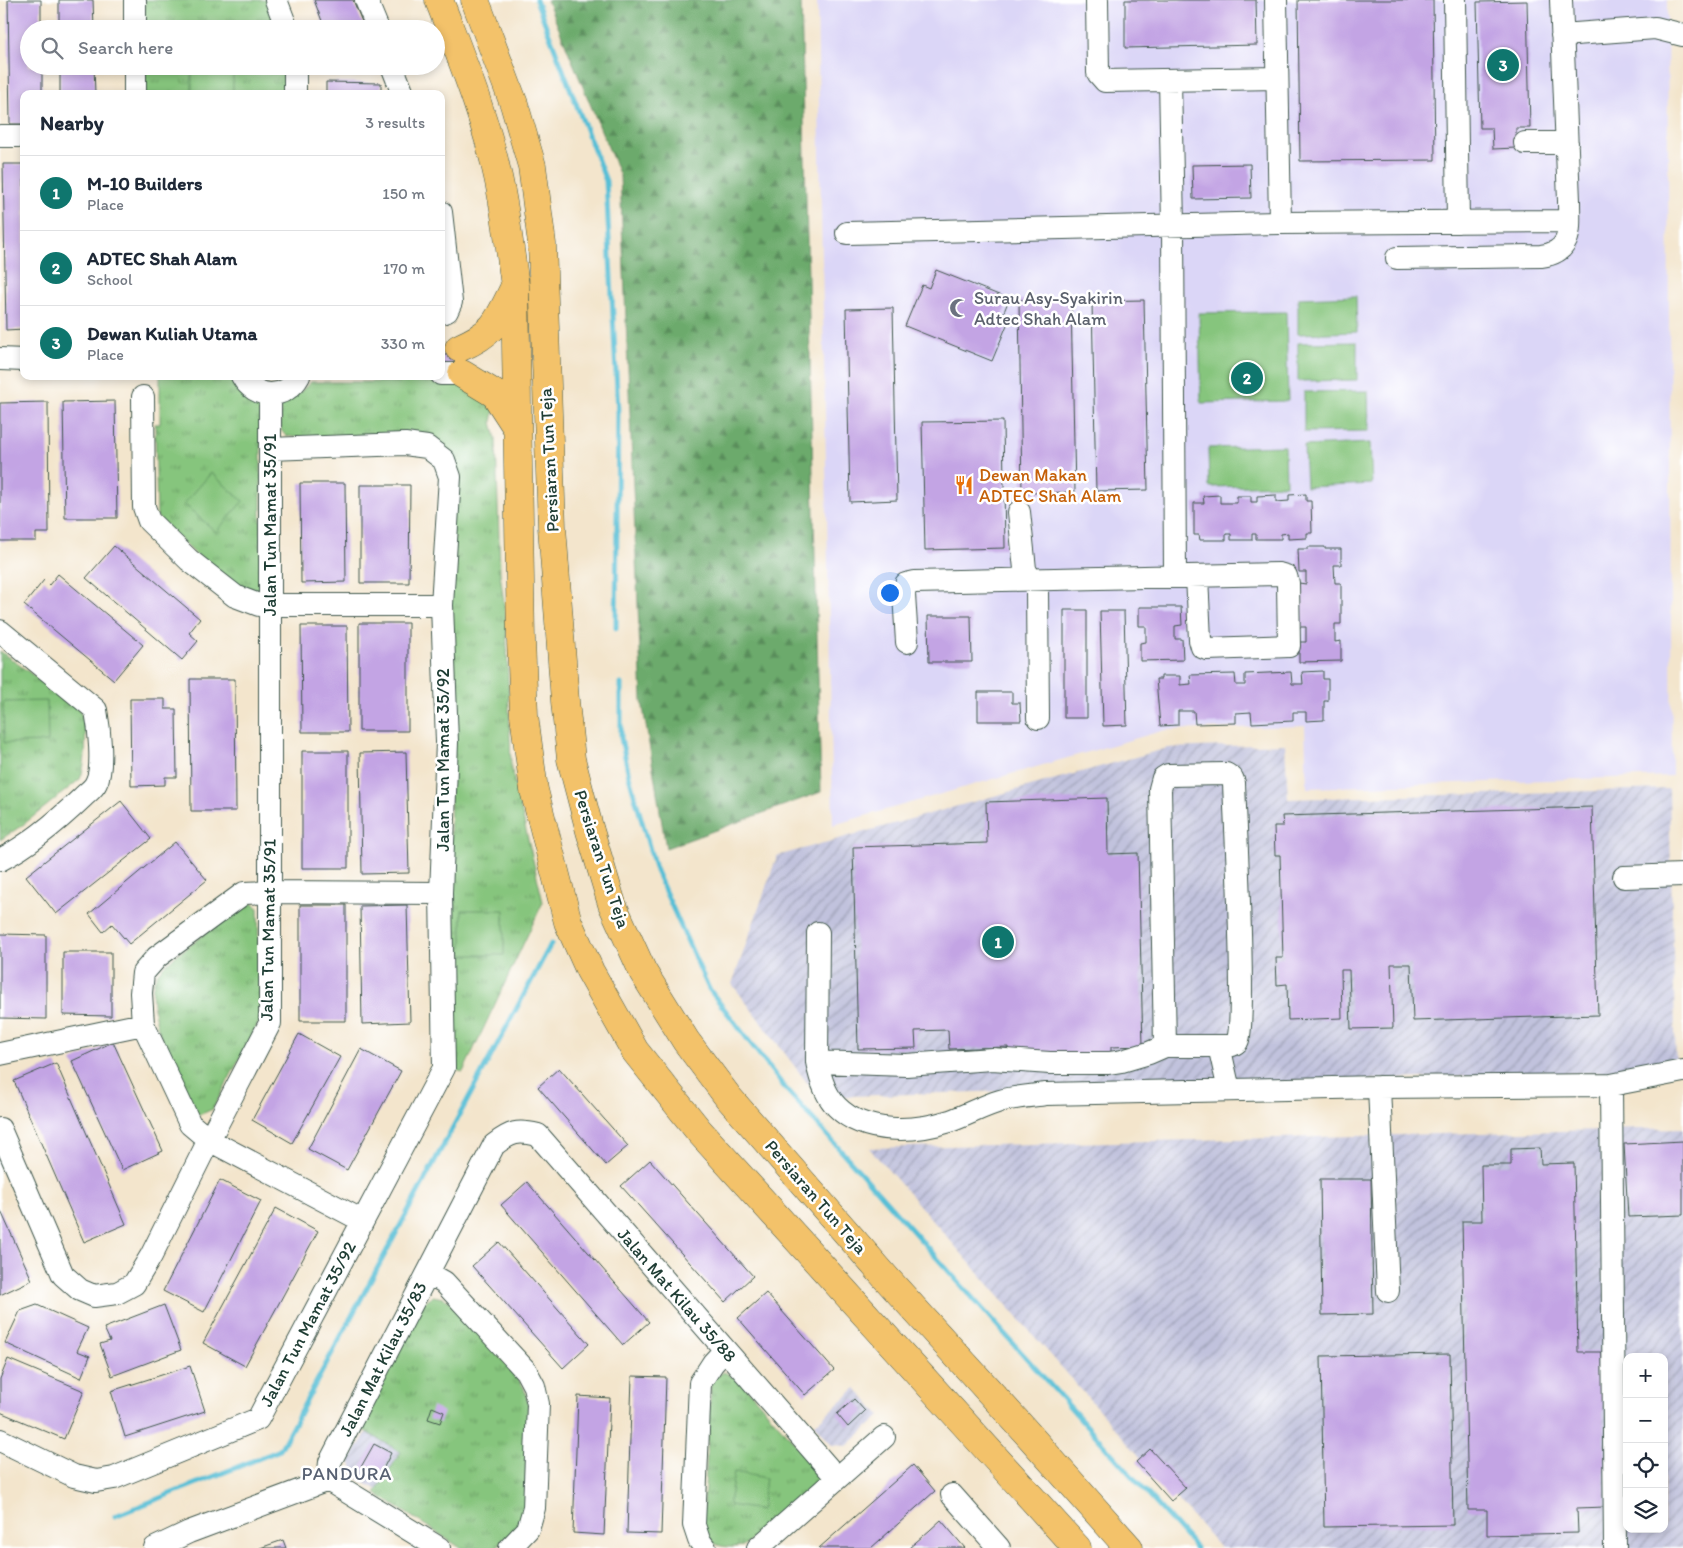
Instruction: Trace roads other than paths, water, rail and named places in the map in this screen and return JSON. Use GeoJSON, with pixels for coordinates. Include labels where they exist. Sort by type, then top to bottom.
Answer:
{"type":"FeatureCollection","features":[{"type":"Feature","properties":{"kind":"main road","name":"Persiaran Tun Teja"},"geometry":{"type":"LineString","coordinates":[[439,0],[476,101],[498,176],[509,237],[525,359],[552,527],[571,759],[612,904],[643,972],[686,1041],[728,1097],[887,1279],[1129,1548]]}},
{"type":"Feature","properties":{"kind":"main road","name":"Persiaran Tun Teja"},"geometry":{"type":"LineString","coordinates":[[475,0],[514,104],[532,166],[542,244],[517,428],[520,640],[524,715],[534,790],[568,922],[590,971],[635,1051],[699,1131],[1077,1548]]}},
{"type":"Feature","properties":{"kind":"main road"},"geometry":{"type":"LineString","coordinates":[[451,361],[493,328],[515,286]]}},
{"type":"Feature","properties":{"kind":"main road"},"geometry":{"type":"LineString","coordinates":[[451,361],[525,359]]}},
{"type":"Feature","properties":{"kind":"main road"},"geometry":{"type":"LineString","coordinates":[[451,361],[494,394],[517,428]]}},
{"type":"Feature","properties":{"kind":"street"},"geometry":{"type":"LineString","coordinates":[[135,0],[135,20]]}},
{"type":"Feature","properties":{"kind":"street"},"geometry":{"type":"LineString","coordinates":[[276,0],[284,20]]}},
{"type":"Feature","properties":{"kind":"street"},"geometry":{"type":"LineString","coordinates":[[366,0],[374,20]]}},
{"type":"Feature","properties":{"kind":"street"},"geometry":{"type":"LineString","coordinates":[[1097,0],[1098,72],[1104,81],[1277,78]]}},
{"type":"Feature","properties":{"kind":"street"},"geometry":{"type":"LineString","coordinates":[[1276,0],[1280,223]]}},
{"type":"Feature","properties":{"kind":"street"},"geometry":{"type":"LineString","coordinates":[[1455,0],[1458,222]]}},
{"type":"Feature","properties":{"kind":"street"},"geometry":{"type":"LineString","coordinates":[[1397,258],[1552,255],[1560,250],[1566,242],[1569,234],[1569,221],[1561,0]]}},
{"type":"Feature","properties":{"kind":"street"},"geometry":{"type":"LineString","coordinates":[[1562,35],[1655,28],[1683,35]]}},
{"type":"Feature","properties":{"kind":"street"},"geometry":{"type":"LineString","coordinates":[[135,75],[135,90]]}},
{"type":"Feature","properties":{"kind":"street"},"geometry":{"type":"LineString","coordinates":[[295,75],[295,90]]}},
{"type":"Feature","properties":{"kind":"street"},"geometry":{"type":"LineString","coordinates":[[396,75],[401,90]]}},
{"type":"Feature","properties":{"kind":"street"},"geometry":{"type":"LineString","coordinates":[[907,642],[904,594],[906,584],[915,582],[1030,579],[1186,576],[1279,574],[1286,576],[1288,583],[1289,646],[1207,649],[1202,647],[1186,576],[1173,226],[1170,80]]}},
{"type":"Feature","properties":{"kind":"street"},"geometry":{"type":"LineString","coordinates":[[0,136],[20,136]]}},
{"type":"Feature","properties":{"kind":"street"},"geometry":{"type":"LineString","coordinates":[[1525,143],[1567,143]]}},
{"type":"Feature","properties":{"kind":"street"},"geometry":{"type":"LineString","coordinates":[[847,232],[1280,223],[1569,221]]}},
{"type":"Feature","properties":{"kind":"street"},"geometry":{"type":"LineString","coordinates":[[1432,222],[1432,258]]}},
{"type":"Feature","properties":{"kind":"street"},"geometry":{"type":"LineString","coordinates":[[445,288],[446,307]]}},
{"type":"Feature","properties":{"kind":"street"},"geometry":{"type":"LineString","coordinates":[[0,360],[20,360]]}},
{"type":"Feature","properties":{"kind":"street"},"geometry":{"type":"LineString","coordinates":[[245,380],[256,391],[270,395],[286,391],[296,380]]}},
{"type":"Feature","properties":{"kind":"street","name":"Jalan Tun Mamat 35/91"},"geometry":{"type":"LineString","coordinates":[[0,1129],[8,1168],[63,1275],[80,1290],[94,1296],[117,1293],[134,1284],[152,1256],[209,1140],[270,1023],[270,395]]}},
{"type":"Feature","properties":{"kind":"street"},"geometry":{"type":"LineString","coordinates":[[143,397],[144,507],[149,521],[189,560],[235,596],[258,604],[270,605],[442,605]]}},
{"type":"Feature","properties":{"kind":"street","name":"Jalan Tun Mamat 35/92"},"geometry":{"type":"LineString","coordinates":[[0,1440],[74,1476],[96,1481],[114,1478],[258,1419],[444,1068],[441,893],[447,742],[442,605],[450,477],[444,460],[427,447],[405,444],[270,449]]}},
{"type":"Feature","properties":{"kind":"street"},"geometry":{"type":"LineString","coordinates":[[1019,512],[1025,569],[1037,588],[1038,718]]}},
{"type":"Feature","properties":{"kind":"street"},"geometry":{"type":"LineString","coordinates":[[0,631],[96,710],[100,748],[96,783],[67,812],[22,849],[0,860]]}},
{"type":"Feature","properties":{"kind":"street"},"geometry":{"type":"LineString","coordinates":[[817,1062],[906,1065],[992,1059],[1050,1063],[1109,1063],[1134,1058],[1165,1046],[1231,1046],[1237,1042],[1240,1037],[1241,977],[1234,783],[1232,778],[1226,774],[1168,775],[1161,782],[1165,1046]]}},
{"type":"Feature","properties":{"kind":"street"},"geometry":{"type":"LineString","coordinates":[[1624,877],[1683,875]]}},
{"type":"Feature","properties":{"kind":"street"},"geometry":{"type":"LineString","coordinates":[[0,1054],[143,1024],[143,973],[157,957],[244,893],[441,893]]}},
{"type":"Feature","properties":{"kind":"street"},"geometry":{"type":"LineString","coordinates":[[818,933],[817,1062],[822,1082],[837,1106],[850,1117],[863,1124],[878,1127],[926,1126],[950,1121],[1002,1100],[1037,1096],[1379,1087],[1611,1085],[1683,1071]]}},
{"type":"Feature","properties":{"kind":"street","name":"Jalan Tun Mamat 35/92"},"geometry":{"type":"LineString","coordinates":[[143,1024],[190,1124],[209,1140],[363,1221]]}},
{"type":"Feature","properties":{"kind":"street"},"geometry":{"type":"LineString","coordinates":[[1219,1046],[1229,1090]]}},
{"type":"Feature","properties":{"kind":"street"},"geometry":{"type":"LineString","coordinates":[[1134,1058],[1138,1093]]}},
{"type":"Feature","properties":{"kind":"street"},"geometry":{"type":"LineString","coordinates":[[1611,1085],[1614,1548]]}},
{"type":"Feature","properties":{"kind":"street"},"geometry":{"type":"LineString","coordinates":[[1379,1087],[1388,1291]]}},
{"type":"Feature","properties":{"kind":"street","name":"Jalan Mat Kilau 35/88"},"geometry":{"type":"LineString","coordinates":[[508,1134],[523,1131],[538,1135],[837,1478]]}},
{"type":"Feature","properties":{"kind":"street","name":"Jalan Mat Kilau 35/83"},"geometry":{"type":"LineString","coordinates":[[328,1480],[330,1462],[348,1443],[428,1273],[494,1145],[508,1134]]}},
{"type":"Feature","properties":{"kind":"street"},"geometry":{"type":"LineString","coordinates":[[428,1273],[444,1282],[526,1371],[534,1386],[538,1404],[534,1508],[528,1529],[510,1548]]}},
{"type":"Feature","properties":{"kind":"street"},"geometry":{"type":"LineString","coordinates":[[705,1548],[699,1540],[694,1525],[700,1383],[713,1363],[725,1350]]}},
{"type":"Feature","properties":{"kind":"street"},"geometry":{"type":"LineString","coordinates":[[758,1548],[884,1437]]}},
{"type":"Feature","properties":{"kind":"street"},"geometry":{"type":"LineString","coordinates":[[155,1548],[189,1532],[328,1480],[439,1548]]}},
{"type":"Feature","properties":{"kind":"street"},"geometry":{"type":"LineString","coordinates":[[952,1495],[999,1548]]}},
{"type":"Feature","properties":{"kind":"waterway"},"geometry":{"type":"LineString","coordinates":[[536,0],[606,181],[618,411],[616,628]]}},
{"type":"Feature","properties":{"kind":"waterway"},"geometry":{"type":"LineString","coordinates":[[621,684],[621,738],[629,776],[656,871],[709,989],[785,1088],[1196,1548]]}},
{"type":"Feature","properties":{"kind":"waterway"},"geometry":{"type":"LineString","coordinates":[[115,1516],[280,1450],[551,944]]}},
{"type":"Feature","properties":{"kind":"place","name":"Dewan Kuliah Utama"},"geometry":{"type":"Point","coordinates":[1503,65]}},
{"type":"Feature","properties":{"kind":"place","name":"Surau Asy-Syakirin Adtec Shah Alam"},"geometry":{"type":"Point","coordinates":[959,308]}},
{"type":"Feature","properties":{"kind":"place","name":"ADTEC Shah Alam"},"geometry":{"type":"Point","coordinates":[1247,378]}},
{"type":"Feature","properties":{"kind":"place","name":"Dewan Makan ADTEC Shah Alam"},"geometry":{"type":"Point","coordinates":[964,485]}},
{"type":"Feature","properties":{"kind":"place","name":"M-10 Builders"},"geometry":{"type":"Point","coordinates":[998,942]}},
{"type":"Feature","properties":{"kind":"district","name":"PANDURA"},"geometry":{"type":"Point","coordinates":[347,1473]}}]}
